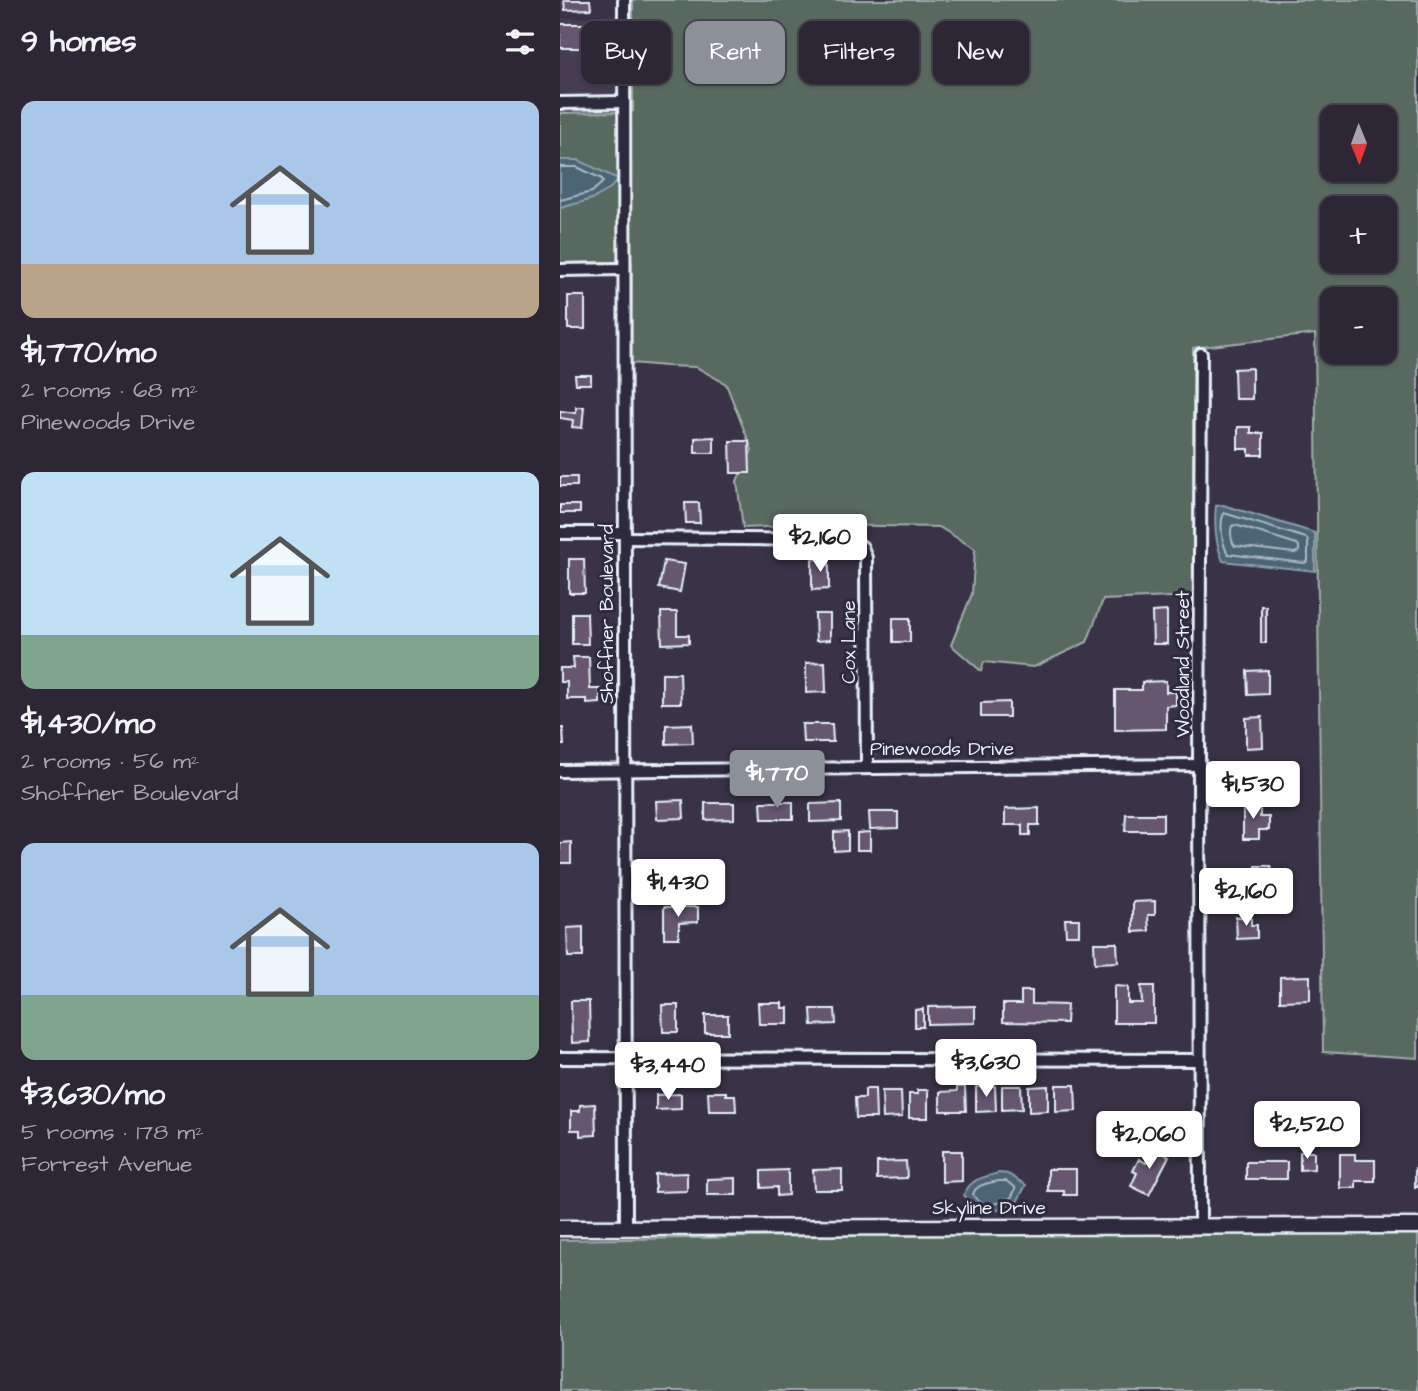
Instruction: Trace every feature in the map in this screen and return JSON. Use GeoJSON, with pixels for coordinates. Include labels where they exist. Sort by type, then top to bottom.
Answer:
{"type":"FeatureCollection","features":[{"type":"Feature","properties":{"kind":"street","name":"Shoffner Boulevard"},"geometry":{"type":"LineString","coordinates":[[624,0],[626,1228]]}},
{"type":"Feature","properties":{"kind":"street"},"geometry":{"type":"LineString","coordinates":[[560,103],[624,102]]}},
{"type":"Feature","properties":{"kind":"street"},"geometry":{"type":"LineString","coordinates":[[560,270],[624,269]]}},
{"type":"Feature","properties":{"kind":"street","name":"Woodland Street"},"geometry":{"type":"LineString","coordinates":[[1200,1227],[1201,354]]}},
{"type":"Feature","properties":{"kind":"street"},"geometry":{"type":"LineString","coordinates":[[560,533],[625,536]]}},
{"type":"Feature","properties":{"kind":"street","name":"Cox Lane"},"geometry":{"type":"LineString","coordinates":[[625,536],[852,540],[862,547],[866,558],[867,767]]}},
{"type":"Feature","properties":{"kind":"street","name":"Pinewoods Drive"},"geometry":{"type":"LineString","coordinates":[[560,771],[1199,765]]}},
{"type":"Feature","properties":{"kind":"street"},"geometry":{"type":"LineString","coordinates":[[560,1058],[1199,1060]]}},
{"type":"Feature","properties":{"kind":"street","name":"Skyline Drive"},"geometry":{"type":"LineString","coordinates":[[560,1228],[1418,1226]]}},
{"type":"Feature","properties":{"kind":"shaded area"},"geometry":{"type":"Polygon","coordinates":[[[618,15],[618,21],[581,21],[581,84],[618,84],[618,112],[560,113],[560,19],[618,15]]]}},
{"type":"Feature","properties":{"kind":"green space"},"geometry":{"type":"Polygon","coordinates":[[[633,0],[1418,0],[1418,1058],[1323,1052],[1315,334],[1193,348],[1193,596],[1103,600],[1087,642],[1034,667],[984,662],[981,671],[951,645],[972,594],[975,549],[939,527],[819,525],[743,528],[737,481],[752,450],[726,384],[696,367],[631,363],[630,112],[633,111],[633,84],[671,84],[671,21],[633,21],[633,0]]]}},
{"type":"Feature","properties":{"kind":"green space"},"geometry":{"type":"Polygon","coordinates":[[[618,112],[618,262],[560,263],[560,208],[595,198],[578,160],[560,160],[560,113],[618,112]]]}},
{"type":"Feature","properties":{"kind":"green space"},"geometry":{"type":"Polygon","coordinates":[[[1418,1232],[1418,1391],[560,1391],[560,1240],[954,1234],[1418,1232]]]}},
{"type":"Feature","properties":{"kind":"water"},"geometry":{"type":"Polygon","coordinates":[[[560,160],[578,160],[618,179],[613,186],[599,195],[560,208],[560,160]]]}},
{"type":"Feature","properties":{"kind":"water"},"geometry":{"type":"Polygon","coordinates":[[[1223,505],[1315,533],[1315,571],[1223,561],[1215,520],[1216,506],[1223,505]]]}},
{"type":"Feature","properties":{"kind":"water"},"geometry":{"type":"Polygon","coordinates":[[[999,1173],[1008,1174],[1026,1185],[1016,1204],[987,1212],[976,1208],[964,1195],[970,1185],[999,1173]]]}},
{"type":"Feature","properties":{"kind":"building"},"geometry":{"type":"Polygon","coordinates":[[[564,0],[590,0],[591,9],[565,10],[564,0]]]}},
{"type":"Feature","properties":{"kind":"building"},"geometry":{"type":"Polygon","coordinates":[[[560,24],[581,24],[581,48],[560,48],[560,24]]]}},
{"type":"Feature","properties":{"kind":"building"},"geometry":{"type":"Polygon","coordinates":[[[568,296],[585,296],[585,329],[568,329],[568,296]]]}},
{"type":"Feature","properties":{"kind":"building"},"geometry":{"type":"Polygon","coordinates":[[[1252,368],[1252,399],[1235,399],[1234,369],[1252,368]]]}},
{"type":"Feature","properties":{"kind":"building"},"geometry":{"type":"Polygon","coordinates":[[[575,375],[591,375],[591,384],[576,384],[575,375]]]}},
{"type":"Feature","properties":{"kind":"building"},"geometry":{"type":"Polygon","coordinates":[[[576,407],[584,407],[582,428],[572,427],[573,420],[560,418],[560,411],[576,413],[576,407]]]}},
{"type":"Feature","properties":{"kind":"building"},"geometry":{"type":"Polygon","coordinates":[[[1238,427],[1251,427],[1251,433],[1263,433],[1263,455],[1249,455],[1249,449],[1238,449],[1238,427]]]}},
{"type":"Feature","properties":{"kind":"building"},"geometry":{"type":"Polygon","coordinates":[[[714,437],[714,453],[695,453],[695,438],[714,437]]]}},
{"type":"Feature","properties":{"kind":"building"},"geometry":{"type":"Polygon","coordinates":[[[730,441],[749,441],[750,473],[731,473],[730,441]]]}},
{"type":"Feature","properties":{"kind":"building"},"geometry":{"type":"Polygon","coordinates":[[[560,477],[577,477],[577,486],[560,486],[560,477]]]}},
{"type":"Feature","properties":{"kind":"building"},"geometry":{"type":"Polygon","coordinates":[[[685,503],[699,503],[700,523],[686,523],[685,503]]]}},
{"type":"Feature","properties":{"kind":"building"},"geometry":{"type":"Polygon","coordinates":[[[560,505],[580,505],[580,513],[560,513],[560,505]]]}},
{"type":"Feature","properties":{"kind":"building"},"geometry":{"type":"Polygon","coordinates":[[[569,559],[584,559],[585,593],[569,593],[569,559]]]}},
{"type":"Feature","properties":{"kind":"building"},"geometry":{"type":"Polygon","coordinates":[[[812,559],[829,559],[829,589],[812,590],[812,559]]]}},
{"type":"Feature","properties":{"kind":"building"},"geometry":{"type":"Polygon","coordinates":[[[664,561],[685,564],[680,592],[659,588],[664,561]]]}},
{"type":"Feature","properties":{"kind":"building"},"geometry":{"type":"Polygon","coordinates":[[[1261,606],[1266,606],[1266,643],[1261,643],[1261,606]]]}},
{"type":"Feature","properties":{"kind":"building"},"geometry":{"type":"Polygon","coordinates":[[[1167,611],[1167,644],[1153,644],[1152,612],[1167,611]]]}},
{"type":"Feature","properties":{"kind":"building"},"geometry":{"type":"Polygon","coordinates":[[[661,612],[677,612],[677,635],[689,635],[689,643],[662,644],[661,612]]]}},
{"type":"Feature","properties":{"kind":"building"},"geometry":{"type":"Polygon","coordinates":[[[572,613],[587,613],[588,644],[572,644],[572,613]]]}},
{"type":"Feature","properties":{"kind":"building"},"geometry":{"type":"Polygon","coordinates":[[[815,614],[830,614],[830,640],[816,641],[815,614]]]}},
{"type":"Feature","properties":{"kind":"building"},"geometry":{"type":"Polygon","coordinates":[[[893,618],[910,618],[910,642],[893,642],[893,618]]]}},
{"type":"Feature","properties":{"kind":"building"},"geometry":{"type":"Polygon","coordinates":[[[573,657],[589,657],[590,689],[600,689],[600,703],[587,704],[587,699],[567,699],[567,682],[560,682],[560,668],[574,668],[573,657]]]}},
{"type":"Feature","properties":{"kind":"building"},"geometry":{"type":"Polygon","coordinates":[[[825,662],[826,692],[806,693],[806,663],[825,662]]]}},
{"type":"Feature","properties":{"kind":"building"},"geometry":{"type":"Polygon","coordinates":[[[1268,670],[1268,694],[1248,695],[1247,671],[1268,670]]]}},
{"type":"Feature","properties":{"kind":"building"},"geometry":{"type":"Polygon","coordinates":[[[662,673],[680,673],[681,703],[662,703],[662,673]]]}},
{"type":"Feature","properties":{"kind":"building"},"geometry":{"type":"Polygon","coordinates":[[[1166,681],[1166,692],[1176,692],[1176,705],[1166,706],[1166,729],[1115,730],[1115,690],[1142,690],[1142,682],[1166,681]]]}},
{"type":"Feature","properties":{"kind":"building"},"geometry":{"type":"Polygon","coordinates":[[[1009,702],[1009,717],[981,717],[981,703],[1009,702]]]}},
{"type":"Feature","properties":{"kind":"building"},"geometry":{"type":"Polygon","coordinates":[[[1262,717],[1263,747],[1246,748],[1246,718],[1262,717]]]}},
{"type":"Feature","properties":{"kind":"building"},"geometry":{"type":"Polygon","coordinates":[[[692,724],[693,743],[666,744],[666,725],[692,724]]]}},
{"type":"Feature","properties":{"kind":"building"},"geometry":{"type":"Polygon","coordinates":[[[802,724],[832,724],[833,742],[803,742],[802,724]]]}},
{"type":"Feature","properties":{"kind":"building"},"geometry":{"type":"Polygon","coordinates":[[[560,728],[563,728],[564,745],[560,745],[560,728]]]}},
{"type":"Feature","properties":{"kind":"building"},"geometry":{"type":"Polygon","coordinates":[[[683,800],[684,818],[657,819],[656,801],[683,800]]]}},
{"type":"Feature","properties":{"kind":"building"},"geometry":{"type":"Polygon","coordinates":[[[761,802],[793,802],[793,819],[762,819],[761,802]]]}},
{"type":"Feature","properties":{"kind":"building"},"geometry":{"type":"Polygon","coordinates":[[[1243,802],[1260,802],[1260,817],[1269,817],[1269,830],[1259,830],[1259,839],[1243,839],[1243,802]]]}},
{"type":"Feature","properties":{"kind":"building"},"geometry":{"type":"Polygon","coordinates":[[[705,803],[734,803],[734,819],[705,820],[705,803]]]}},
{"type":"Feature","properties":{"kind":"building"},"geometry":{"type":"Polygon","coordinates":[[[841,803],[841,821],[810,822],[810,804],[841,803]]]}},
{"type":"Feature","properties":{"kind":"building"},"geometry":{"type":"Polygon","coordinates":[[[1039,808],[1039,825],[1030,825],[1030,835],[1022,835],[1022,825],[1005,825],[1005,809],[1039,808]]]}},
{"type":"Feature","properties":{"kind":"building"},"geometry":{"type":"Polygon","coordinates":[[[869,812],[898,812],[898,828],[870,829],[869,812]]]}},
{"type":"Feature","properties":{"kind":"building"},"geometry":{"type":"Polygon","coordinates":[[[1126,814],[1163,814],[1163,831],[1125,831],[1126,814]]]}},
{"type":"Feature","properties":{"kind":"building"},"geometry":{"type":"Polygon","coordinates":[[[848,831],[848,850],[834,851],[834,832],[848,831]]]}},
{"type":"Feature","properties":{"kind":"building"},"geometry":{"type":"Polygon","coordinates":[[[870,832],[870,850],[857,850],[857,833],[870,832]]]}},
{"type":"Feature","properties":{"kind":"building"},"geometry":{"type":"Polygon","coordinates":[[[571,842],[571,863],[560,863],[560,843],[571,842]]]}},
{"type":"Feature","properties":{"kind":"building"},"geometry":{"type":"Polygon","coordinates":[[[1256,866],[1271,866],[1271,892],[1256,893],[1256,866]]]}},
{"type":"Feature","properties":{"kind":"building"},"geometry":{"type":"Polygon","coordinates":[[[1155,901],[1155,915],[1148,915],[1149,931],[1133,932],[1133,902],[1155,901]]]}},
{"type":"Feature","properties":{"kind":"building"},"geometry":{"type":"Polygon","coordinates":[[[664,907],[698,907],[698,922],[679,923],[679,938],[664,938],[664,907]]]}},
{"type":"Feature","properties":{"kind":"building"},"geometry":{"type":"Polygon","coordinates":[[[1236,917],[1251,917],[1251,925],[1257,925],[1257,938],[1237,939],[1236,917]]]}},
{"type":"Feature","properties":{"kind":"building"},"geometry":{"type":"Polygon","coordinates":[[[1065,919],[1079,919],[1079,935],[1066,935],[1065,919]]]}},
{"type":"Feature","properties":{"kind":"building"},"geometry":{"type":"Polygon","coordinates":[[[583,927],[583,957],[568,957],[567,928],[583,927]]]}},
{"type":"Feature","properties":{"kind":"building"},"geometry":{"type":"Polygon","coordinates":[[[1094,943],[1117,943],[1118,962],[1095,963],[1094,943]]]}},
{"type":"Feature","properties":{"kind":"building"},"geometry":{"type":"Polygon","coordinates":[[[1310,976],[1310,1000],[1280,1001],[1280,977],[1310,976]]]}},
{"type":"Feature","properties":{"kind":"building"},"geometry":{"type":"Polygon","coordinates":[[[1114,986],[1128,987],[1128,1003],[1142,1003],[1141,986],[1154,986],[1154,1023],[1114,1023],[1114,986]]]}},
{"type":"Feature","properties":{"kind":"building"},"geometry":{"type":"Polygon","coordinates":[[[1021,991],[1032,991],[1032,1004],[1067,1005],[1066,1023],[1003,1022],[1003,1004],[1021,1004],[1021,991]]]}},
{"type":"Feature","properties":{"kind":"building"},"geometry":{"type":"Polygon","coordinates":[[[571,1001],[589,1001],[590,1042],[572,1043],[571,1001]]]}},
{"type":"Feature","properties":{"kind":"building"},"geometry":{"type":"Polygon","coordinates":[[[758,1003],[782,1003],[782,1008],[788,1008],[788,1024],[759,1024],[758,1003]]]}},
{"type":"Feature","properties":{"kind":"building"},"geometry":{"type":"Polygon","coordinates":[[[662,1005],[678,1005],[678,1032],[663,1032],[662,1005]]]}},
{"type":"Feature","properties":{"kind":"building"},"geometry":{"type":"Polygon","coordinates":[[[975,1006],[975,1023],[928,1024],[928,1007],[975,1006]]]}},
{"type":"Feature","properties":{"kind":"building"},"geometry":{"type":"Polygon","coordinates":[[[811,1009],[835,1009],[836,1024],[812,1025],[811,1009]]]}},
{"type":"Feature","properties":{"kind":"building"},"geometry":{"type":"Polygon","coordinates":[[[923,1009],[923,1027],[915,1027],[915,1010],[923,1009]]]}},
{"type":"Feature","properties":{"kind":"building"},"geometry":{"type":"Polygon","coordinates":[[[705,1015],[728,1015],[728,1033],[705,1033],[705,1015]]]}},
{"type":"Feature","properties":{"kind":"building"},"geometry":{"type":"Polygon","coordinates":[[[1056,1085],[1075,1085],[1076,1111],[1056,1112],[1056,1085]]]}},
{"type":"Feature","properties":{"kind":"building"},"geometry":{"type":"Polygon","coordinates":[[[995,1086],[996,1111],[976,1112],[976,1087],[995,1086]]]}},
{"type":"Feature","properties":{"kind":"building"},"geometry":{"type":"Polygon","coordinates":[[[1002,1086],[1021,1086],[1022,1109],[1002,1110],[1002,1086]]]}},
{"type":"Feature","properties":{"kind":"building"},"geometry":{"type":"Polygon","coordinates":[[[1048,1086],[1048,1111],[1029,1112],[1029,1087],[1048,1086]]]}},
{"type":"Feature","properties":{"kind":"building"},"geometry":{"type":"Polygon","coordinates":[[[957,1087],[965,1087],[966,1111],[940,1111],[940,1092],[957,1091],[957,1087]]]}},
{"type":"Feature","properties":{"kind":"building"},"geometry":{"type":"Polygon","coordinates":[[[865,1089],[875,1089],[876,1118],[856,1118],[855,1098],[865,1098],[865,1089]]]}},
{"type":"Feature","properties":{"kind":"building"},"geometry":{"type":"Polygon","coordinates":[[[917,1090],[928,1090],[928,1118],[909,1118],[909,1094],[918,1094],[917,1090]]]}},
{"type":"Feature","properties":{"kind":"building"},"geometry":{"type":"Polygon","coordinates":[[[882,1091],[901,1091],[902,1117],[883,1118],[882,1091]]]}},
{"type":"Feature","properties":{"kind":"building"},"geometry":{"type":"Polygon","coordinates":[[[708,1092],[735,1095],[736,1111],[709,1111],[708,1092]]]}},
{"type":"Feature","properties":{"kind":"building"},"geometry":{"type":"Polygon","coordinates":[[[681,1094],[681,1109],[656,1110],[656,1095],[681,1094]]]}},
{"type":"Feature","properties":{"kind":"building"},"geometry":{"type":"Polygon","coordinates":[[[595,1104],[596,1135],[580,1136],[580,1130],[571,1130],[571,1111],[580,1111],[580,1105],[595,1104]]]}},
{"type":"Feature","properties":{"kind":"building"},"geometry":{"type":"Polygon","coordinates":[[[1153,1148],[1169,1156],[1149,1195],[1131,1186],[1137,1173],[1133,1171],[1139,1159],[1146,1163],[1153,1148]]]}},
{"type":"Feature","properties":{"kind":"building"},"geometry":{"type":"Polygon","coordinates":[[[942,1151],[962,1151],[962,1181],[942,1182],[942,1151]]]}},
{"type":"Feature","properties":{"kind":"building"},"geometry":{"type":"Polygon","coordinates":[[[1300,1152],[1314,1152],[1314,1169],[1300,1170],[1300,1152]]]}},
{"type":"Feature","properties":{"kind":"building"},"geometry":{"type":"Polygon","coordinates":[[[1340,1154],[1355,1154],[1355,1160],[1375,1160],[1375,1181],[1356,1181],[1356,1188],[1340,1188],[1340,1154]]]}},
{"type":"Feature","properties":{"kind":"building"},"geometry":{"type":"Polygon","coordinates":[[[906,1161],[907,1178],[877,1179],[877,1162],[906,1161]]]}},
{"type":"Feature","properties":{"kind":"building"},"geometry":{"type":"Polygon","coordinates":[[[1246,1162],[1287,1162],[1287,1179],[1246,1179],[1246,1162]]]}},
{"type":"Feature","properties":{"kind":"building"},"geometry":{"type":"Polygon","coordinates":[[[1418,1167],[1418,1187],[1415,1187],[1415,1168],[1418,1167]]]}},
{"type":"Feature","properties":{"kind":"building"},"geometry":{"type":"Polygon","coordinates":[[[842,1169],[842,1190],[814,1190],[813,1170],[842,1169]]]}},
{"type":"Feature","properties":{"kind":"building"},"geometry":{"type":"Polygon","coordinates":[[[1048,1169],[1076,1169],[1076,1195],[1064,1195],[1064,1191],[1048,1191],[1048,1169]]]}},
{"type":"Feature","properties":{"kind":"building"},"geometry":{"type":"Polygon","coordinates":[[[788,1170],[788,1195],[777,1196],[777,1187],[761,1188],[761,1171],[788,1170]]]}},
{"type":"Feature","properties":{"kind":"building"},"geometry":{"type":"Polygon","coordinates":[[[687,1173],[687,1191],[655,1192],[655,1174],[687,1173]]]}},
{"type":"Feature","properties":{"kind":"building"},"geometry":{"type":"Polygon","coordinates":[[[736,1178],[736,1195],[707,1195],[707,1179],[736,1178]]]}}]}
